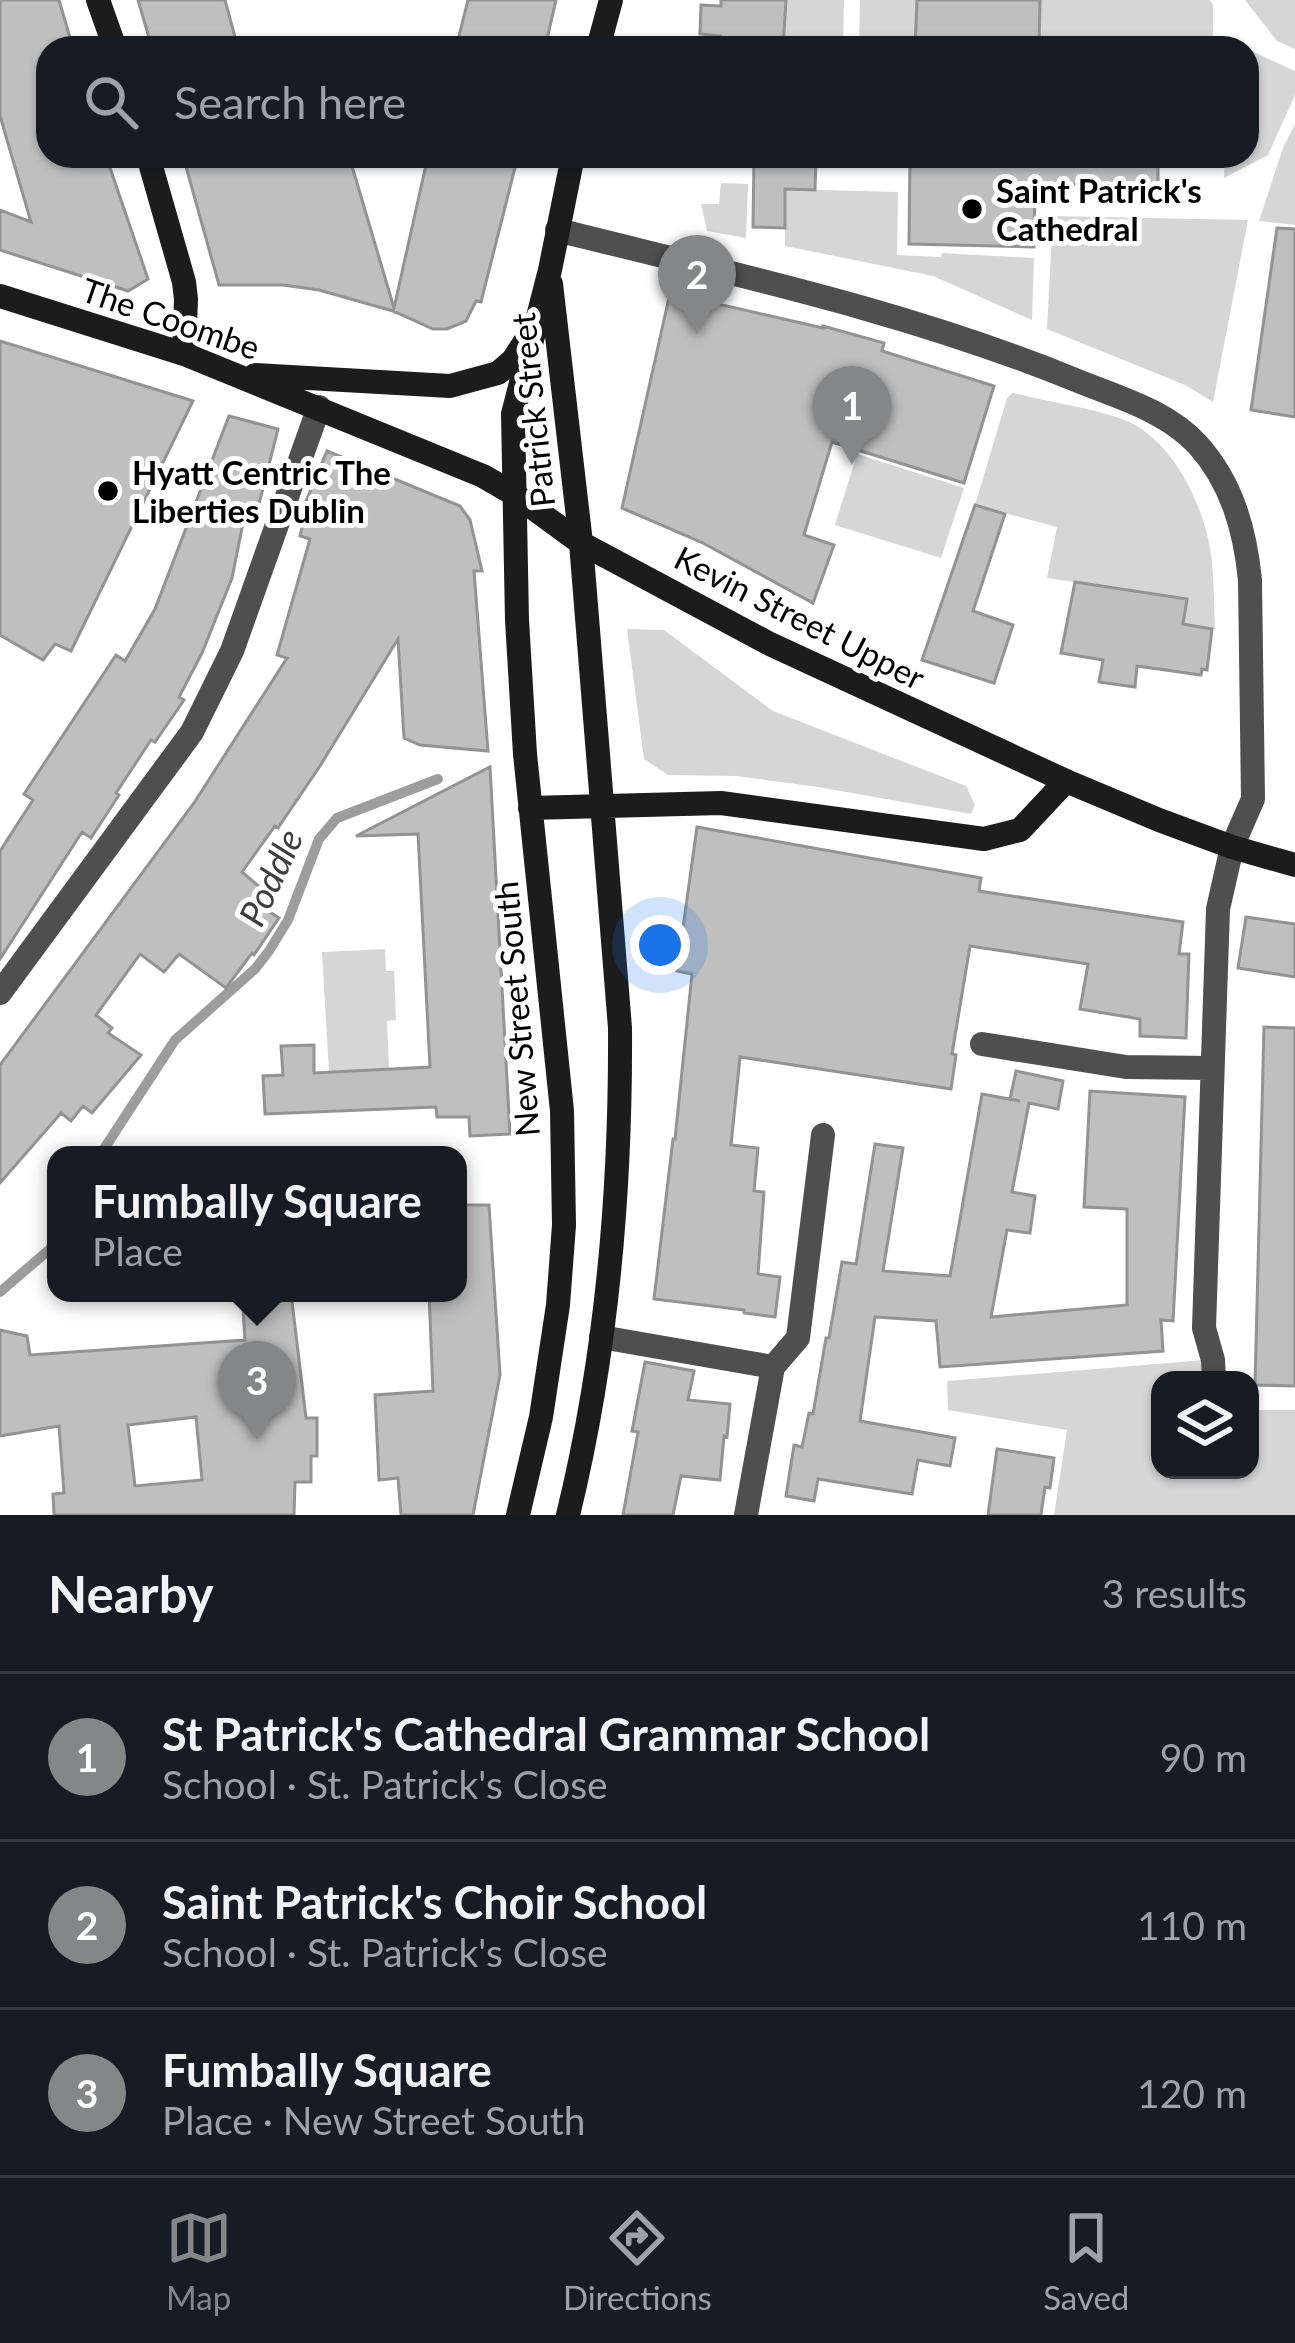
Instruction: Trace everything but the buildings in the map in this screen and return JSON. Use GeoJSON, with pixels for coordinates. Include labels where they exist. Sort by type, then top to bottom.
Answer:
{"type":"FeatureCollection","features":[{"type":"Feature","properties":{"kind":"main road"},"geometry":{"type":"LineString","coordinates":[[98,0],[111,36]]}},
{"type":"Feature","properties":{"kind":"main road"},"geometry":{"type":"LineString","coordinates":[[601,36],[611,0]]}},
{"type":"Feature","properties":{"kind":"main road"},"geometry":{"type":"LineString","coordinates":[[151,168],[184,282],[184,354]]}},
{"type":"Feature","properties":{"kind":"main road","name":"Patrick Street"},"geometry":{"type":"LineString","coordinates":[[514,494],[513,414],[550,270],[570,168]]}},
{"type":"Feature","properties":{"kind":"main road"},"geometry":{"type":"LineString","coordinates":[[228,371],[438,387],[498,373],[524,347],[550,270]]}},
{"type":"Feature","properties":{"kind":"main road","name":"Patrick Street"},"geometry":{"type":"LineString","coordinates":[[550,270],[580,543]]}},
{"type":"Feature","properties":{"kind":"main road","name":"The Coombe"},"geometry":{"type":"LineString","coordinates":[[0,296],[184,354],[483,476],[514,494]]}},
{"type":"Feature","properties":{"kind":"main road","name":"Kevin Street Upper"},"geometry":{"type":"LineString","coordinates":[[514,494],[580,543],[770,644],[1066,781],[1232,847],[1295,865]]}},
{"type":"Feature","properties":{"kind":"main road","name":"New Street South"},"geometry":{"type":"LineString","coordinates":[[514,494],[518,645],[562,1111],[564,1225],[541,1417],[518,1515]]}},
{"type":"Feature","properties":{"kind":"main road"},"geometry":{"type":"LineString","coordinates":[[568,1515],[601,1336],[620,1101],[620,1028],[580,543]]}},
{"type":"Feature","properties":{"kind":"main road"},"geometry":{"type":"LineString","coordinates":[[530,808],[721,803],[983,839],[1020,830],[1066,781]]}},
{"type":"Feature","properties":{"kind":"street"},"geometry":{"type":"LineString","coordinates":[[557,230],[933,327],[1055,371],[1163,416],[1196,443],[1223,478],[1246,548],[1250,580],[1253,799],[1232,847],[1217,909],[1204,1328],[1214,1371]]}},
{"type":"Feature","properties":{"kind":"street"},"geometry":{"type":"LineString","coordinates":[[0,993],[192,732],[232,651],[319,407]]}},
{"type":"Feature","properties":{"kind":"street"},"geometry":{"type":"LineString","coordinates":[[982,1044],[1126,1067],[1212,1068]]}},
{"type":"Feature","properties":{"kind":"street"},"geometry":{"type":"LineString","coordinates":[[746,1515],[772,1367],[798,1338],[824,1135]]}},
{"type":"Feature","properties":{"kind":"street"},"geometry":{"type":"LineString","coordinates":[[601,1336],[772,1367]]}},
{"type":"Feature","properties":{"kind":"shaded area"},"geometry":{"type":"Polygon","coordinates":[[[785,0],[844,0],[843,36],[784,36],[785,0]]]}},
{"type":"Feature","properties":{"kind":"shaded area"},"geometry":{"type":"Polygon","coordinates":[[[860,0],[917,0],[916,36],[859,36],[860,0]]]}},
{"type":"Feature","properties":{"kind":"shaded area"},"geometry":{"type":"Polygon","coordinates":[[[1040,0],[1210,0],[1213,5],[1213,36],[1039,36],[1040,0]]]}},
{"type":"Feature","properties":{"kind":"shaded area"},"geometry":{"type":"Polygon","coordinates":[[[1245,0],[1295,0],[1295,49],[1277,41],[1245,0]]]}},
{"type":"Feature","properties":{"kind":"shaded area"},"geometry":{"type":"Polygon","coordinates":[[[1259,54],[1295,71],[1295,95],[1268,155],[1259,160],[1259,54]]]}},
{"type":"Feature","properties":{"kind":"shaded area"},"geometry":{"type":"Polygon","coordinates":[[[1295,124],[1295,225],[1259,221],[1283,148],[1295,124]]]}},
{"type":"Feature","properties":{"kind":"shaded area"},"geometry":{"type":"Polygon","coordinates":[[[1224,168],[1243,168],[1224,178],[1224,168]]]}},
{"type":"Feature","properties":{"kind":"shaded area"},"geometry":{"type":"Polygon","coordinates":[[[721,183],[748,184],[746,238],[707,231],[701,204],[719,204],[721,183]]]}},
{"type":"Feature","properties":{"kind":"shaded area"},"geometry":{"type":"Polygon","coordinates":[[[785,189],[898,192],[897,255],[1034,258],[1032,320],[933,276],[785,246],[785,189]]]}},
{"type":"Feature","properties":{"kind":"shaded area"},"geometry":{"type":"Polygon","coordinates":[[[1053,216],[1248,220],[1213,402],[1185,385],[1047,329],[1053,216]]]}},
{"type":"Feature","properties":{"kind":"shaded area"},"geometry":{"type":"Polygon","coordinates":[[[1013,393],[1122,419],[1140,428],[1170,457],[1193,494],[1207,535],[1215,629],[1183,624],[1186,599],[1047,578],[1057,527],[975,505],[1007,398],[1013,393]]]}},
{"type":"Feature","properties":{"kind":"shaded area"},"geometry":{"type":"Polygon","coordinates":[[[857,454],[964,488],[941,558],[835,525],[857,454]]]}},
{"type":"Feature","properties":{"kind":"shaded area"},"geometry":{"type":"Polygon","coordinates":[[[627,629],[664,630],[773,711],[966,786],[975,805],[971,814],[736,776],[668,775],[644,759],[627,629]]]}},
{"type":"Feature","properties":{"kind":"shaded area"},"geometry":{"type":"Polygon","coordinates":[[[385,949],[386,971],[394,971],[396,1020],[387,1021],[389,1069],[329,1072],[322,952],[385,949]]]}},
{"type":"Feature","properties":{"kind":"shaded area"},"geometry":{"type":"Polygon","coordinates":[[[1205,1360],[1205,1371],[1151,1371],[1151,1479],[1259,1479],[1259,1410],[1295,1410],[1295,1515],[1054,1515],[1067,1430],[948,1410],[947,1381],[1205,1360]]]}},
{"type":"Feature","properties":{"kind":"waterway","name":"Poddle"},"geometry":{"type":"LineString","coordinates":[[106,1146],[175,1040],[269,951],[288,920],[319,839],[337,818],[438,779]]}},
{"type":"Feature","properties":{"kind":"waterway","name":"Poddle"},"geometry":{"type":"LineString","coordinates":[[0,1292],[47,1252]]}},
{"type":"Feature","properties":{"kind":"place","name":"Saint Patrick's Cathedral"},"geometry":{"type":"Point","coordinates":[972,209]}},
{"type":"Feature","properties":{"kind":"place","name":"Saint Patrick's Choir School"},"geometry":{"type":"Point","coordinates":[697,334]}},
{"type":"Feature","properties":{"kind":"place","name":"St Patrick's Cathedral Grammar School"},"geometry":{"type":"Point","coordinates":[852,465]}},
{"type":"Feature","properties":{"kind":"place","name":"Hyatt Centric The Liberties Dublin"},"geometry":{"type":"Point","coordinates":[108,491]}},
{"type":"Feature","properties":{"kind":"place","name":"Fumbally Square"},"geometry":{"type":"Point","coordinates":[257,1440]}}]}
